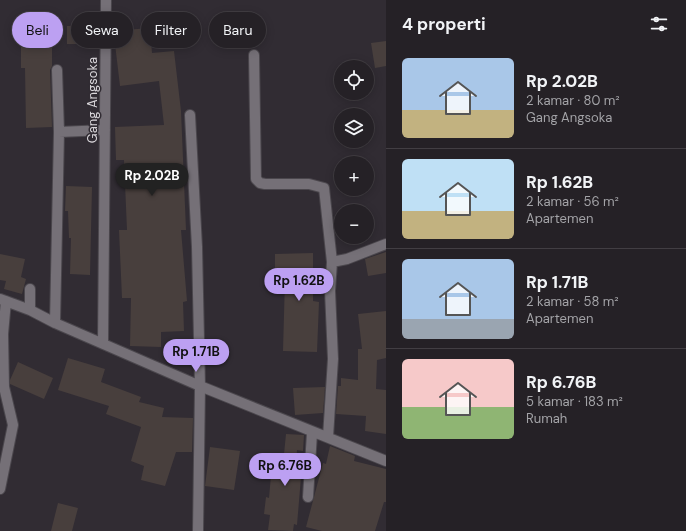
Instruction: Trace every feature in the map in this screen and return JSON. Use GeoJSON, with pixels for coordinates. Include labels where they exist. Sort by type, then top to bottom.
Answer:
{"type":"FeatureCollection","features":[{"type":"Feature","properties":{"kind":"street","name":"Gang Angsoka"},"geometry":{"type":"LineString","coordinates":[[103,344],[106,0]]}},
{"type":"Feature","properties":{"kind":"street"},"geometry":{"type":"LineString","coordinates":[[254,55],[256,179],[260,183],[265,184],[309,184],[324,188],[332,262],[330,291],[333,359],[328,437]]}},
{"type":"Feature","properties":{"kind":"street"},"geometry":{"type":"LineString","coordinates":[[56,323],[59,132],[57,70]]}},
{"type":"Feature","properties":{"kind":"street"},"geometry":{"type":"LineString","coordinates":[[190,115],[197,247],[200,386],[198,531]]}},
{"type":"Feature","properties":{"kind":"street"},"geometry":{"type":"LineString","coordinates":[[59,132],[105,130]]}},
{"type":"Feature","properties":{"kind":"street"},"geometry":{"type":"LineString","coordinates":[[332,262],[347,259],[386,244]]}},
{"type":"Feature","properties":{"kind":"street"},"geometry":{"type":"LineString","coordinates":[[30,288],[30,310]]}},
{"type":"Feature","properties":{"kind":"street"},"geometry":{"type":"LineString","coordinates":[[0,489],[13,425],[4,387],[3,300],[30,310],[56,323],[200,386],[386,461]]}},
{"type":"Feature","properties":{"kind":"street"},"geometry":{"type":"LineString","coordinates":[[308,497],[312,432]]}},
{"type":"Feature","properties":{"kind":"building"},"geometry":{"type":"Polygon","coordinates":[[[67,26],[71,26],[71,44],[67,44],[67,26]]]}},
{"type":"Feature","properties":{"kind":"building"},"geometry":{"type":"Polygon","coordinates":[[[133,29],[141,29],[141,48],[152,48],[152,53],[174,51],[181,111],[186,230],[181,230],[187,301],[183,302],[184,331],[161,332],[161,347],[130,346],[131,298],[122,298],[119,230],[127,230],[124,160],[116,160],[115,127],[164,125],[159,81],[120,86],[115,48],[133,48],[133,29]]]}},
{"type":"Feature","properties":{"kind":"building"},"geometry":{"type":"Polygon","coordinates":[[[386,41],[386,66],[375,68],[371,43],[386,41]]]}},
{"type":"Feature","properties":{"kind":"building"},"geometry":{"type":"Polygon","coordinates":[[[21,48],[52,48],[52,66],[50,70],[52,127],[26,128],[25,68],[21,68],[21,48]]]}},
{"type":"Feature","properties":{"kind":"building"},"geometry":{"type":"Polygon","coordinates":[[[66,186],[92,187],[90,275],[70,274],[71,238],[69,238],[68,211],[65,211],[66,186]]]}},
{"type":"Feature","properties":{"kind":"building"},"geometry":{"type":"Polygon","coordinates":[[[386,252],[386,273],[368,276],[365,259],[386,252]]]}},
{"type":"Feature","properties":{"kind":"building"},"geometry":{"type":"Polygon","coordinates":[[[313,253],[313,301],[319,302],[317,352],[283,351],[285,279],[275,279],[275,254],[313,253]]]}},
{"type":"Feature","properties":{"kind":"building"},"geometry":{"type":"Polygon","coordinates":[[[0,254],[25,259],[21,277],[26,279],[22,294],[4,289],[6,281],[0,280],[0,254]]]}},
{"type":"Feature","properties":{"kind":"building"},"geometry":{"type":"Polygon","coordinates":[[[386,311],[386,358],[377,360],[376,389],[386,390],[386,434],[365,431],[366,416],[336,414],[338,386],[341,386],[341,378],[358,380],[358,349],[362,349],[358,314],[386,311]]]}},
{"type":"Feature","properties":{"kind":"building"},"geometry":{"type":"Polygon","coordinates":[[[68,358],[105,369],[101,382],[141,397],[139,402],[164,408],[162,417],[193,418],[192,452],[176,452],[165,486],[141,480],[144,466],[131,461],[141,427],[106,414],[109,406],[58,390],[68,358]]]}},
{"type":"Feature","properties":{"kind":"building"},"geometry":{"type":"Polygon","coordinates":[[[18,362],[53,378],[44,399],[10,384],[10,380],[18,362]]]}},
{"type":"Feature","properties":{"kind":"building"},"geometry":{"type":"Polygon","coordinates":[[[325,387],[323,413],[295,415],[293,388],[325,387]]]}},
{"type":"Feature","properties":{"kind":"building"},"geometry":{"type":"Polygon","coordinates":[[[286,434],[304,435],[303,451],[297,450],[295,476],[301,477],[297,525],[294,524],[293,531],[268,530],[270,515],[264,514],[266,497],[269,498],[273,453],[284,454],[286,434]]]}},
{"type":"Feature","properties":{"kind":"building"},"geometry":{"type":"Polygon","coordinates":[[[330,446],[355,456],[354,461],[386,469],[386,502],[384,502],[375,531],[322,531],[306,527],[323,463],[326,464],[330,446]]]}},
{"type":"Feature","properties":{"kind":"building"},"geometry":{"type":"Polygon","coordinates":[[[210,447],[240,451],[234,490],[205,486],[210,447]]]}},
{"type":"Feature","properties":{"kind":"building"},"geometry":{"type":"Polygon","coordinates":[[[58,503],[78,508],[72,531],[51,531],[58,503]]]}}]}
